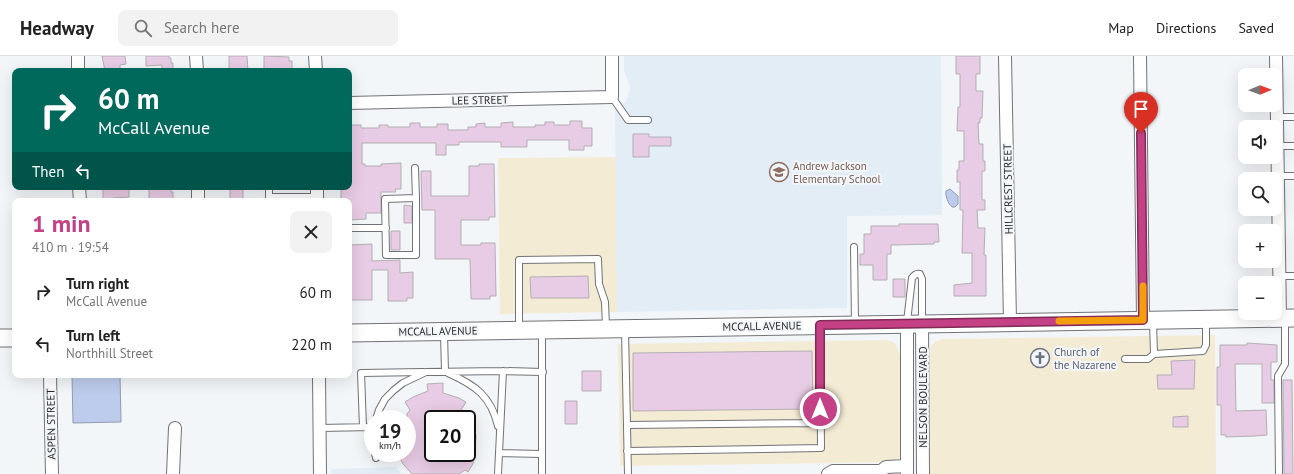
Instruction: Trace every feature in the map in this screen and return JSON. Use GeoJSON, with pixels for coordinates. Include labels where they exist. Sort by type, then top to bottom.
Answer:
{"type":"FeatureCollection","features":[{"type":"Feature","properties":{"kind":"main road","name":"MCCALL AVENUE"},"geometry":{"type":"LineString","coordinates":[[352,333],[519,329],[625,329],[1286,318]]}},
{"type":"Feature","properties":{"kind":"main road"},"geometry":{"type":"LineString","coordinates":[[0,338],[12,338]]}},
{"type":"Feature","properties":{"kind":"street"},"geometry":{"type":"LineString","coordinates":[[78,56],[78,68]]}},
{"type":"Feature","properties":{"kind":"street"},"geometry":{"type":"LineString","coordinates":[[196,56],[197,68]]}},
{"type":"Feature","properties":{"kind":"street"},"geometry":{"type":"LineString","coordinates":[[315,56],[316,68]]}},
{"type":"Feature","properties":{"kind":"street"},"geometry":{"type":"LineString","coordinates":[[612,56],[612,97]]}},
{"type":"Feature","properties":{"kind":"street","name":"HILLCREST STREET"},"geometry":{"type":"LineString","coordinates":[[1005,56],[1010,322]]}},
{"type":"Feature","properties":{"kind":"street"},"geometry":{"type":"LineString","coordinates":[[1140,56],[1148,320]]}},
{"type":"Feature","properties":{"kind":"street"},"geometry":{"type":"LineString","coordinates":[[1276,56],[1277,117]]}},
{"type":"Feature","properties":{"kind":"street","name":"LEE STREET"},"geometry":{"type":"LineString","coordinates":[[352,103],[612,97]]}},
{"type":"Feature","properties":{"kind":"street"},"geometry":{"type":"LineString","coordinates":[[1278,216],[1279,276]]}},
{"type":"Feature","properties":{"kind":"street"},"geometry":{"type":"LineString","coordinates":[[1282,294],[1286,318]]}},
{"type":"Feature","properties":{"kind":"street","name":"NELSON BOULEVARD"},"geometry":{"type":"LineString","coordinates":[[915,324],[923,472],[907,470],[915,324]]}},
{"type":"Feature","properties":{"kind":"street","name":"ASPEN STREET"},"geometry":{"type":"LineString","coordinates":[[50,378],[52,474]]}},
{"type":"Feature","properties":{"kind":"street"},"geometry":{"type":"LineString","coordinates":[[319,378],[320,474]]}},
{"type":"Feature","properties":{"kind":"street"},"geometry":{"type":"LineString","coordinates":[[173,474],[175,428]]}},
{"type":"Feature","properties":{"kind":"street"},"geometry":{"type":"LineString","coordinates":[[828,474],[833,471],[849,473],[883,472],[886,467],[907,470]]}},
{"type":"Feature","properties":{"kind":"lane"},"geometry":{"type":"LineString","coordinates":[[612,97],[628,120],[648,120]]}},
{"type":"Feature","properties":{"kind":"lane"},"geometry":{"type":"LineString","coordinates":[[1277,117],[1294,117]]}},
{"type":"Feature","properties":{"kind":"lane"},"geometry":{"type":"LineString","coordinates":[[1282,146],[1294,146]]}},
{"type":"Feature","properties":{"kind":"lane"},"geometry":{"type":"LineString","coordinates":[[415,168],[416,198],[416,255],[386,255],[386,199],[416,198]]}},
{"type":"Feature","properties":{"kind":"lane"},"geometry":{"type":"LineString","coordinates":[[1282,176],[1294,176]]}},
{"type":"Feature","properties":{"kind":"lane"},"geometry":{"type":"LineString","coordinates":[[269,190],[269,197],[317,195]]}},
{"type":"Feature","properties":{"kind":"lane"},"geometry":{"type":"LineString","coordinates":[[352,228],[386,228]]}},
{"type":"Feature","properties":{"kind":"lane"},"geometry":{"type":"LineString","coordinates":[[854,247],[855,325]]}},
{"type":"Feature","properties":{"kind":"lane"},"geometry":{"type":"LineString","coordinates":[[519,329],[518,260],[598,258],[599,284],[605,302],[606,329]]}},
{"type":"Feature","properties":{"kind":"lane"},"geometry":{"type":"LineString","coordinates":[[916,274],[920,274],[922,279],[915,324],[912,278],[916,274]]}},
{"type":"Feature","properties":{"kind":"lane"},"geometry":{"type":"LineString","coordinates":[[1282,276],[1294,276]]}},
{"type":"Feature","properties":{"kind":"lane"},"geometry":{"type":"LineString","coordinates":[[1278,474],[1278,376],[1285,364],[1286,318]]}},
{"type":"Feature","properties":{"kind":"lane"},"geometry":{"type":"LineString","coordinates":[[1125,359],[1148,358],[1154,354],[1203,351],[1206,344],[1206,319]]}},
{"type":"Feature","properties":{"kind":"lane"},"geometry":{"type":"LineString","coordinates":[[1148,320],[1154,354]]}},
{"type":"Feature","properties":{"kind":"lane"},"geometry":{"type":"LineString","coordinates":[[627,451],[821,448],[820,325]]}},
{"type":"Feature","properties":{"kind":"lane"},"geometry":{"type":"LineString","coordinates":[[542,329],[542,474]]}},
{"type":"Feature","properties":{"kind":"lane"},"geometry":{"type":"LineString","coordinates":[[625,329],[628,474]]}},
{"type":"Feature","properties":{"kind":"lane"},"geometry":{"type":"LineString","coordinates":[[444,331],[445,372]]}},
{"type":"Feature","properties":{"kind":"lane"},"geometry":{"type":"LineString","coordinates":[[320,428],[363,427],[362,373],[503,371],[543,372]]}},
{"type":"Feature","properties":{"kind":"lane"},"geometry":{"type":"LineString","coordinates":[[498,474],[503,371]]}},
{"type":"Feature","properties":{"kind":"lane"},"geometry":{"type":"LineString","coordinates":[[379,410],[385,399],[394,390],[426,372]]}},
{"type":"Feature","properties":{"kind":"lane"},"geometry":{"type":"LineString","coordinates":[[445,372],[468,383],[483,394],[496,416],[500,440]]}},
{"type":"Feature","properties":{"kind":"lane"},"geometry":{"type":"LineString","coordinates":[[627,425],[821,423]]}},
{"type":"Feature","properties":{"kind":"lane"},"geometry":{"type":"LineString","coordinates":[[499,453],[542,454]]}},
{"type":"Feature","properties":{"kind":"shaded area","name":"Andrew Jackson Elementary School"},"geometry":{"type":"Polygon","coordinates":[[[624,56],[941,56],[942,215],[847,216],[847,308],[617,312],[615,108],[621,106],[626,101],[630,90],[624,70],[624,56]]]}},
{"type":"Feature","properties":{"kind":"shaded area"},"geometry":{"type":"Polygon","coordinates":[[[617,157],[617,312],[500,314],[498,158],[617,157]]]}},
{"type":"Feature","properties":{"kind":"shaded area"},"geometry":{"type":"Polygon","coordinates":[[[1215,335],[1216,474],[930,474],[930,353],[931,346],[935,342],[943,339],[1215,335]]]}},
{"type":"Feature","properties":{"kind":"shaded area"},"geometry":{"type":"Polygon","coordinates":[[[886,340],[896,344],[900,355],[901,462],[620,466],[618,344],[886,340]]]}},
{"type":"Feature","properties":{"kind":"shaded area"},"geometry":{"type":"Polygon","coordinates":[[[396,467],[401,474],[331,474],[331,469],[396,467]]]}},
{"type":"Feature","properties":{"kind":"water"},"geometry":{"type":"Polygon","coordinates":[[[950,189],[958,196],[958,204],[955,207],[951,206],[946,197],[946,191],[950,189]]]}},
{"type":"Feature","properties":{"kind":"water"},"geometry":{"type":"Polygon","coordinates":[[[72,378],[120,378],[121,422],[73,423],[72,378]]]}},
{"type":"Feature","properties":{"kind":"building"},"geometry":{"type":"Polygon","coordinates":[[[102,56],[125,56],[126,64],[120,65],[120,68],[104,68],[102,56]]]}},
{"type":"Feature","properties":{"kind":"building"},"geometry":{"type":"Polygon","coordinates":[[[146,56],[169,56],[169,58],[171,58],[171,63],[173,63],[173,68],[162,68],[162,65],[146,66],[146,56]]]}},
{"type":"Feature","properties":{"kind":"building"},"geometry":{"type":"Polygon","coordinates":[[[229,56],[247,56],[248,68],[229,68],[229,56]]]}},
{"type":"Feature","properties":{"kind":"building"},"geometry":{"type":"Polygon","coordinates":[[[264,56],[289,57],[289,61],[292,61],[292,68],[264,68],[264,56]]]}},
{"type":"Feature","properties":{"kind":"building"},"geometry":{"type":"Polygon","coordinates":[[[956,56],[980,56],[980,74],[976,74],[976,91],[983,91],[982,118],[980,118],[980,123],[978,123],[979,144],[983,144],[983,161],[985,161],[985,171],[982,171],[982,200],[985,200],[985,210],[977,210],[978,228],[985,228],[984,255],[986,255],[986,296],[954,296],[954,285],[972,283],[972,253],[962,253],[963,210],[960,210],[960,182],[957,182],[957,170],[959,170],[959,161],[964,161],[964,131],[957,131],[958,107],[960,107],[960,74],[956,74],[956,56]]]}},
{"type":"Feature","properties":{"kind":"building"},"geometry":{"type":"Polygon","coordinates":[[[570,121],[582,121],[582,128],[592,128],[592,146],[584,146],[584,150],[569,150],[569,140],[527,140],[527,147],[501,147],[501,142],[459,142],[459,145],[446,145],[446,155],[436,155],[436,143],[362,143],[362,164],[365,164],[365,166],[381,166],[381,164],[401,163],[401,189],[395,189],[396,192],[381,192],[381,213],[366,213],[366,219],[352,220],[352,198],[341,198],[341,190],[352,190],[352,125],[361,125],[361,128],[379,128],[379,125],[388,125],[388,127],[410,127],[410,123],[420,123],[420,127],[437,127],[437,124],[448,124],[448,130],[468,130],[468,127],[476,127],[476,124],[485,123],[485,127],[501,127],[501,123],[513,122],[513,127],[535,127],[535,125],[545,125],[545,122],[554,122],[554,125],[570,125],[570,121]]]}},
{"type":"Feature","properties":{"kind":"building"},"geometry":{"type":"Polygon","coordinates":[[[633,134],[649,134],[649,137],[671,137],[671,146],[649,146],[649,157],[633,157],[633,134]]]}},
{"type":"Feature","properties":{"kind":"building"},"geometry":{"type":"Polygon","coordinates":[[[479,164],[494,164],[495,217],[489,217],[489,220],[461,220],[461,245],[495,243],[496,296],[490,296],[490,299],[471,299],[470,259],[435,259],[435,210],[422,210],[421,171],[431,171],[431,196],[469,196],[469,166],[479,166],[479,164]]]}},
{"type":"Feature","properties":{"kind":"building"},"geometry":{"type":"Polygon","coordinates":[[[103,190],[129,190],[129,197],[103,198],[103,190]]]}},
{"type":"Feature","properties":{"kind":"building"},"geometry":{"type":"Polygon","coordinates":[[[149,190],[171,190],[171,192],[173,192],[173,198],[149,198],[149,190]]]}},
{"type":"Feature","properties":{"kind":"building"},"geometry":{"type":"Polygon","coordinates":[[[230,190],[243,190],[243,198],[230,198],[230,190]]]}},
{"type":"Feature","properties":{"kind":"building"},"geometry":{"type":"Polygon","coordinates":[[[404,205],[412,206],[412,223],[404,223],[404,205]]]}},
{"type":"Feature","properties":{"kind":"building"},"geometry":{"type":"Polygon","coordinates":[[[899,224],[938,224],[939,242],[934,242],[934,244],[891,245],[891,254],[887,254],[887,280],[873,280],[873,265],[860,265],[860,254],[864,254],[864,234],[871,234],[871,226],[899,226],[899,224]]]}},
{"type":"Feature","properties":{"kind":"building"},"geometry":{"type":"Polygon","coordinates":[[[391,231],[400,231],[400,250],[391,250],[391,231]]]}},
{"type":"Feature","properties":{"kind":"building"},"geometry":{"type":"Polygon","coordinates":[[[372,244],[372,261],[400,260],[400,273],[413,272],[413,298],[407,298],[407,301],[388,301],[388,270],[372,270],[372,300],[352,300],[352,245],[372,244]]]}},
{"type":"Feature","properties":{"kind":"building"},"geometry":{"type":"Polygon","coordinates":[[[588,276],[589,298],[531,298],[530,277],[588,276]]]}},
{"type":"Feature","properties":{"kind":"building"},"geometry":{"type":"Polygon","coordinates":[[[893,279],[905,279],[905,297],[893,297],[893,279]]]}},
{"type":"Feature","properties":{"kind":"building"},"geometry":{"type":"Polygon","coordinates":[[[1247,343],[1277,345],[1277,362],[1271,362],[1271,380],[1274,380],[1274,403],[1262,403],[1262,364],[1235,364],[1236,411],[1266,410],[1267,435],[1226,437],[1226,435],[1221,435],[1221,405],[1217,405],[1217,367],[1220,367],[1220,345],[1247,345],[1247,343]]]}},
{"type":"Feature","properties":{"kind":"building"},"geometry":{"type":"Polygon","coordinates":[[[812,351],[813,409],[633,411],[633,353],[812,351]]]}},
{"type":"Feature","properties":{"kind":"building"},"geometry":{"type":"Polygon","coordinates":[[[1195,360],[1194,389],[1158,389],[1157,375],[1172,375],[1171,361],[1195,360]]]}},
{"type":"Feature","properties":{"kind":"building"},"geometry":{"type":"Polygon","coordinates":[[[582,371],[601,371],[601,391],[582,391],[582,371]]]}},
{"type":"Feature","properties":{"kind":"building"},"geometry":{"type":"Polygon","coordinates":[[[1283,380],[1292,380],[1293,474],[1284,474],[1283,380]]]}},
{"type":"Feature","properties":{"kind":"building"},"geometry":{"type":"Polygon","coordinates":[[[443,383],[443,393],[466,402],[461,410],[424,410],[424,462],[474,462],[468,472],[465,470],[459,474],[412,474],[402,462],[416,462],[416,410],[410,410],[405,402],[428,391],[427,384],[443,383]]]}},
{"type":"Feature","properties":{"kind":"building"},"geometry":{"type":"Polygon","coordinates":[[[565,401],[577,401],[577,424],[565,424],[565,401]]]}},
{"type":"Feature","properties":{"kind":"building"},"geometry":{"type":"Polygon","coordinates":[[[1188,416],[1188,427],[1173,427],[1173,417],[1188,416]]]}},
{"type":"Feature","properties":{"kind":"slow traffic"},"geometry":{"type":"LineString","coordinates":[[1059,321],[1143,320],[1143,286]]}},
{"type":"Feature","properties":{"kind":"place","name":"Andrew Jackson Elementary School"},"geometry":{"type":"Point","coordinates":[779,172]}},
{"type":"Feature","properties":{"kind":"place","name":"Church of the Nazarene"},"geometry":{"type":"Point","coordinates":[1040,358]}},
{"type":"Feature","properties":{"kind":"route"},"geometry":{"type":"LineString","coordinates":[[820,409],[820,325],[1143,320],[1141,133]]}}]}
